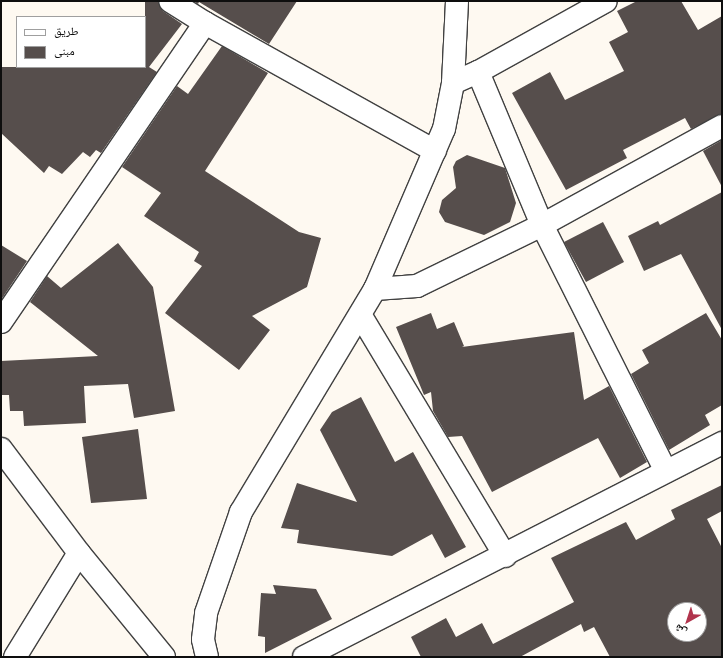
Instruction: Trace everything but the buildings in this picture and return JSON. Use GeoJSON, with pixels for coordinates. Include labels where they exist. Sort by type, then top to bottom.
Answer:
{"type":"FeatureCollection","features":[{"type":"Feature","properties":{"kind":"street"},"geometry":{"type":"LineString","coordinates":[[170,1],[435,151]]}},
{"type":"Feature","properties":{"kind":"street"},"geometry":{"type":"LineString","coordinates":[[207,657],[203,639],[206,613],[218,573],[241,512],[361,316],[375,289],[435,151],[449,111],[453,83],[457,1]]}},
{"type":"Feature","properties":{"kind":"street"},"geometry":{"type":"LineString","coordinates":[[453,83],[478,72],[606,1]]}},
{"type":"Feature","properties":{"kind":"street"},"geometry":{"type":"LineString","coordinates":[[1,322],[205,22]]}},
{"type":"Feature","properties":{"kind":"street"},"geometry":{"type":"LineString","coordinates":[[478,72],[542,225],[665,470]]}},
{"type":"Feature","properties":{"kind":"street"},"geometry":{"type":"LineString","coordinates":[[375,289],[417,286],[542,225],[722,126]]}},
{"type":"Feature","properties":{"kind":"street"},"geometry":{"type":"LineString","coordinates":[[361,316],[505,556]]}},
{"type":"Feature","properties":{"kind":"street"},"geometry":{"type":"LineString","coordinates":[[304,657],[505,556],[665,470],[722,442]]}},
{"type":"Feature","properties":{"kind":"street"},"geometry":{"type":"LineString","coordinates":[[1,449],[79,553],[164,657]]}},
{"type":"Feature","properties":{"kind":"street"},"geometry":{"type":"LineString","coordinates":[[15,657],[79,553]]}}]}
